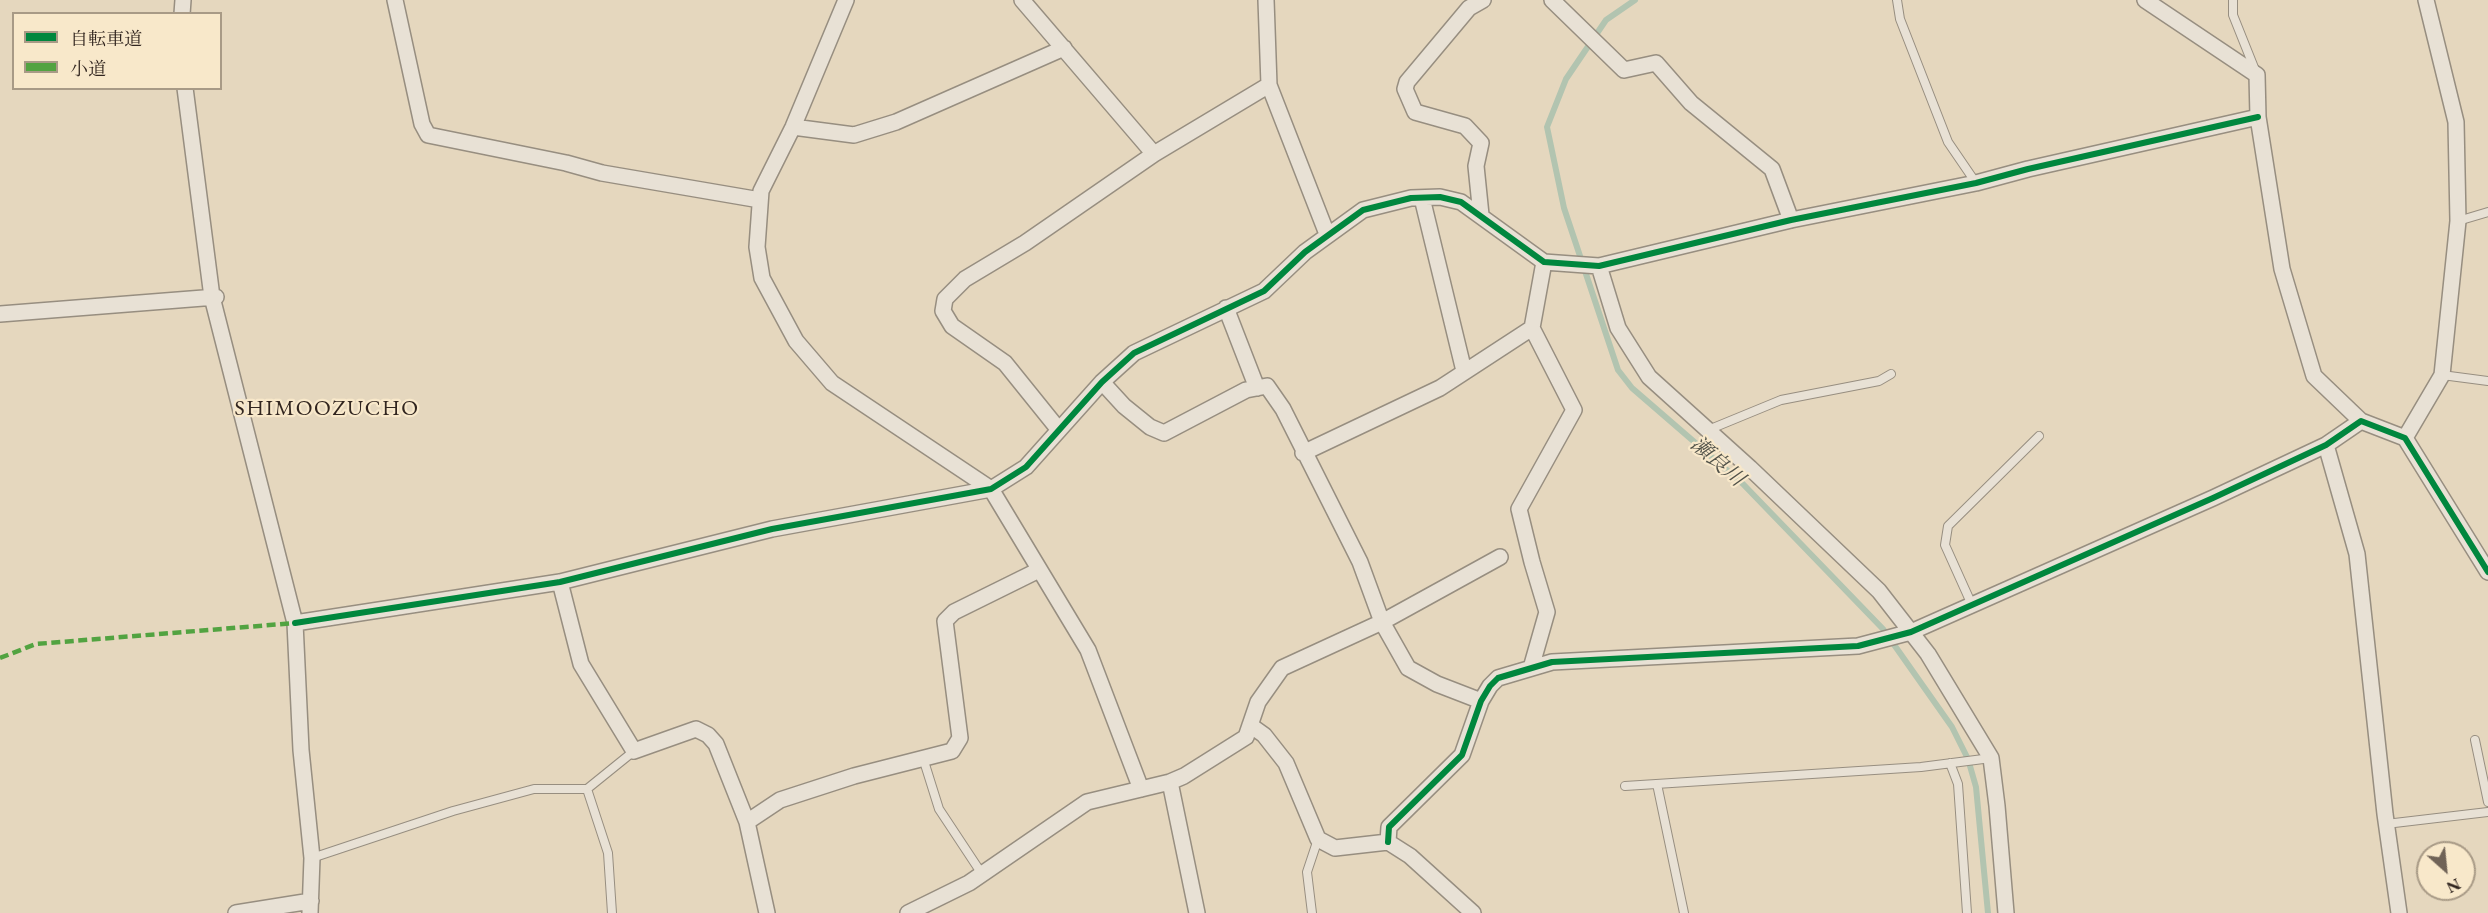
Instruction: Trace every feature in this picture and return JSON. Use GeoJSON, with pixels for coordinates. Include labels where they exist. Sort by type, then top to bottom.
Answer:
{"type":"FeatureCollection","features":[{"type":"Feature","properties":{"kind":"street"},"geometry":{"type":"LineString","coordinates":[[395,0],[422,124],[428,135],[566,163],[602,173],[760,200]]}},
{"type":"Feature","properties":{"kind":"street"},"geometry":{"type":"LineString","coordinates":[[846,0],[793,127],[761,191],[757,248],[762,278],[796,341],[832,383],[991,489],[1088,650],[1141,789]]}},
{"type":"Feature","properties":{"kind":"street"},"geometry":{"type":"LineString","coordinates":[[1022,0],[1034,17],[1064,48],[1154,154]]}},
{"type":"Feature","properties":{"kind":"street"},"geometry":{"type":"LineString","coordinates":[[1266,0],[1269,85],[1327,234]]}},
{"type":"Feature","properties":{"kind":"street"},"geometry":{"type":"LineString","coordinates":[[1481,215],[1476,166],[1480,143],[1465,126],[1415,112],[1405,89],[1407,82],[1469,9],[1483,0]]}},
{"type":"Feature","properties":{"kind":"street"},"geometry":{"type":"LineString","coordinates":[[1552,0],[1624,70],[1656,63],[1691,103],[1772,169],[1791,220]]}},
{"type":"Feature","properties":{"kind":"street"},"geometry":{"type":"LineString","coordinates":[[2145,0],[2257,75],[2258,117],[2282,269],[2314,376],[2361,421],[2405,438],[2488,572]]}},
{"type":"Feature","properties":{"kind":"street"},"geometry":{"type":"LineString","coordinates":[[2405,438],[2442,375],[2458,221],[2456,122],[2426,0]]}},
{"type":"Feature","properties":{"kind":"street"},"geometry":{"type":"LineString","coordinates":[[793,127],[854,135],[896,122],[1064,48]]}},
{"type":"Feature","properties":{"kind":"street"},"geometry":{"type":"LineString","coordinates":[[1059,429],[1005,363],[952,326],[943,311],[945,299],[965,279],[1025,243],[1154,154],[1269,85]]}},
{"type":"Feature","properties":{"kind":"street"},"geometry":{"type":"LineString","coordinates":[[185,90],[214,297],[295,623],[301,750],[312,858],[311,907],[236,913]]}},
{"type":"Feature","properties":{"kind":"street"},"geometry":{"type":"LineString","coordinates":[[295,623],[560,582],[772,529],[991,489],[1026,467],[1102,382],[1134,353],[1264,291],[1327,234],[1363,210],[1411,198],[1440,198],[1461,202],[1544,262],[1599,266],[1791,220],[1976,183],[2258,117]]}},
{"type":"Feature","properties":{"kind":"street"},"geometry":{"type":"LineString","coordinates":[[1422,198],[1464,371]]}},
{"type":"Feature","properties":{"kind":"street"},"geometry":{"type":"LineString","coordinates":[[1532,668],[1547,612],[1519,509],[1574,410],[1532,328],[1544,262]]}},
{"type":"Feature","properties":{"kind":"street"},"geometry":{"type":"LineString","coordinates":[[1599,266],[1618,328],[1649,377],[1879,591],[1928,654],[1990,758],[1997,806],[2006,913]]}},
{"type":"Feature","properties":{"kind":"street"},"geometry":{"type":"LineString","coordinates":[[0,314],[214,297]]}},
{"type":"Feature","properties":{"kind":"street"},"geometry":{"type":"LineString","coordinates":[[1226,308],[1257,388]]}},
{"type":"Feature","properties":{"kind":"street"},"geometry":{"type":"LineString","coordinates":[[1303,453],[1440,388],[1532,328]]}},
{"type":"Feature","properties":{"kind":"street"},"geometry":{"type":"LineString","coordinates":[[1102,382],[1124,406],[1150,427],[1164,433],[1246,390],[1267,386],[1283,409],[1303,453],[1360,562],[1382,622],[1408,668],[1437,684],[1481,701]]}},
{"type":"Feature","properties":{"kind":"street"},"geometry":{"type":"LineString","coordinates":[[1388,842],[1389,827],[1462,755],[1481,701],[1498,678],[1552,662],[1858,646],[1911,632],[2213,498],[2326,445],[2361,421]]}},
{"type":"Feature","properties":{"kind":"street"},"geometry":{"type":"LineString","coordinates":[[2326,445],[2357,554],[2386,824],[2399,913]]}},
{"type":"Feature","properties":{"kind":"street"},"geometry":{"type":"LineString","coordinates":[[908,913],[969,883],[1087,802],[1170,782],[1184,776],[1246,737],[1258,702],[1282,668],[1382,622],[1500,557]]}},
{"type":"Feature","properties":{"kind":"street"},"geometry":{"type":"LineString","coordinates":[[747,822],[780,800],[854,776],[952,751],[960,738],[945,621],[954,612],[1039,570]]}},
{"type":"Feature","properties":{"kind":"street"},"geometry":{"type":"LineString","coordinates":[[560,582],[581,664],[634,751],[696,729],[708,735],[716,744],[747,822],[767,913]]}},
{"type":"Feature","properties":{"kind":"street"},"geometry":{"type":"LineString","coordinates":[[1250,725],[1264,735],[1286,763],[1318,839],[1335,848],[1388,842],[1410,856],[1473,913]]}},
{"type":"Feature","properties":{"kind":"street"},"geometry":{"type":"LineString","coordinates":[[1170,782],[1197,913]]}},
{"type":"Feature","properties":{"kind":"lane"},"geometry":{"type":"LineString","coordinates":[[1897,0],[1900,19],[1948,142],[1976,183]]}},
{"type":"Feature","properties":{"kind":"lane"},"geometry":{"type":"LineString","coordinates":[[2233,0],[2234,15],[2257,75]]}},
{"type":"Feature","properties":{"kind":"lane"},"geometry":{"type":"LineString","coordinates":[[2458,221],[2488,212]]}},
{"type":"Feature","properties":{"kind":"lane"},"geometry":{"type":"LineString","coordinates":[[1707,430],[1781,400],[1879,381],[1891,374]]}},
{"type":"Feature","properties":{"kind":"lane"},"geometry":{"type":"LineString","coordinates":[[2442,375],[2488,381]]}},
{"type":"Feature","properties":{"kind":"lane"},"geometry":{"type":"LineString","coordinates":[[1972,605],[1945,545],[1948,526],[2039,436]]}},
{"type":"Feature","properties":{"kind":"lane"},"geometry":{"type":"LineString","coordinates":[[2475,740],[2488,802]]}},
{"type":"Feature","properties":{"kind":"lane"},"geometry":{"type":"LineString","coordinates":[[312,858],[453,811],[534,789],[587,789],[634,751]]}},
{"type":"Feature","properties":{"kind":"lane"},"geometry":{"type":"LineString","coordinates":[[923,758],[939,809],[982,874]]}},
{"type":"Feature","properties":{"kind":"lane"},"geometry":{"type":"LineString","coordinates":[[1625,786],[1921,767],[1990,758]]}},
{"type":"Feature","properties":{"kind":"lane"},"geometry":{"type":"LineString","coordinates":[[1950,763],[1958,784],[1967,913]]}},
{"type":"Feature","properties":{"kind":"lane"},"geometry":{"type":"LineString","coordinates":[[1657,784],[1684,913]]}},
{"type":"Feature","properties":{"kind":"lane"},"geometry":{"type":"LineString","coordinates":[[587,789],[608,853],[612,913]]}},
{"type":"Feature","properties":{"kind":"lane"},"geometry":{"type":"LineString","coordinates":[[2386,824],[2488,812]]}},
{"type":"Feature","properties":{"kind":"lane"},"geometry":{"type":"LineString","coordinates":[[1312,913],[1307,872],[1318,839]]}},
{"type":"Feature","properties":{"kind":"waterway","name":"瀬良川"},"geometry":{"type":"LineString","coordinates":[[1635,0],[1606,20],[1566,79],[1547,127],[1564,208],[1618,370],[1632,388],[1743,484],[1883,629],[1952,727],[1968,759],[1976,787],[1988,913]]}},
{"type":"Feature","properties":{"kind":"marked path"},"geometry":{"type":"LineString","coordinates":[[0,658],[36,644],[295,623]]}},
{"type":"Feature","properties":{"kind":"cycle path"},"geometry":{"type":"LineString","coordinates":[[295,623],[560,582],[772,529],[991,489],[1026,467],[1102,382],[1134,353],[1264,291],[1305,252],[1363,210],[1411,198],[1440,197],[1461,202],[1544,262],[1599,266],[1791,220],[1976,183],[2258,117]]}},
{"type":"Feature","properties":{"kind":"cycle path"},"geometry":{"type":"LineString","coordinates":[[1388,842],[1389,827],[1462,755],[1481,701],[1498,678],[1552,662],[1858,646],[1911,632],[2213,498],[2326,445],[2361,421],[2405,438],[2488,572]]}},
{"type":"Feature","properties":{"kind":"district","name":"SHIMOOZUCHO"},"geometry":{"type":"Point","coordinates":[327,409]}}]}
